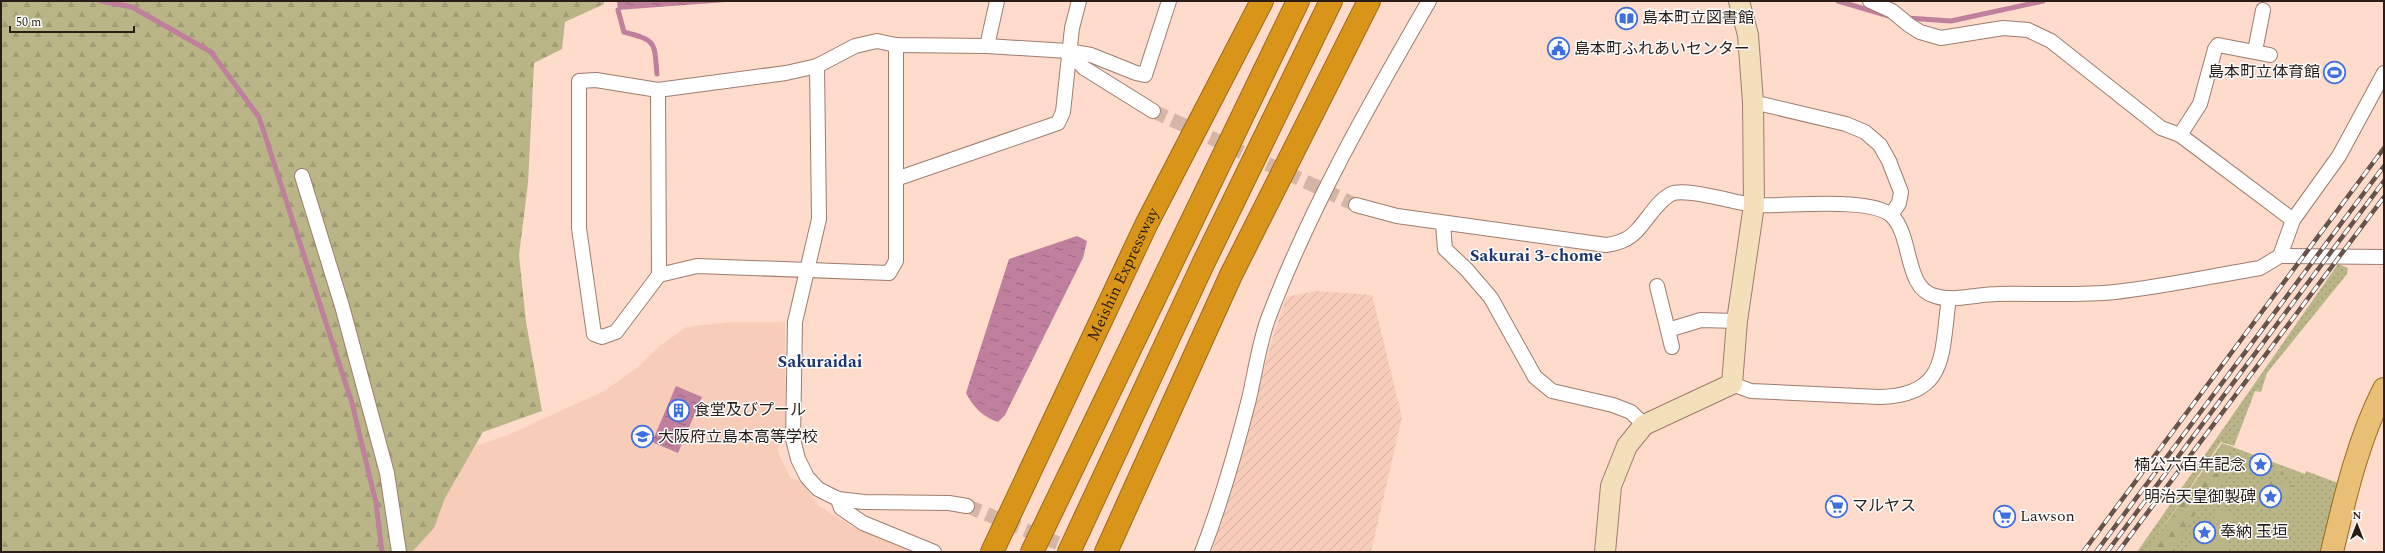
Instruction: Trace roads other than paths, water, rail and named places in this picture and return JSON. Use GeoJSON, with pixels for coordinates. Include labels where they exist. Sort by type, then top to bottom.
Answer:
{"type":"FeatureCollection","features":[{"type":"Feature","properties":{"kind":"highway","name":"Meishin Expressway"},"geometry":{"type":"LineString","coordinates":[[992,552],[1146,225],[1262,1]]}},
{"type":"Feature","properties":{"kind":"highway"},"geometry":{"type":"LineString","coordinates":[[1032,552],[1298,1]]}},
{"type":"Feature","properties":{"kind":"highway"},"geometry":{"type":"LineString","coordinates":[[1069,552],[1203,264],[1331,1]]}},
{"type":"Feature","properties":{"kind":"highway"},"geometry":{"type":"LineString","coordinates":[[1106,552],[1231,275],[1370,1]]}},
{"type":"Feature","properties":{"kind":"main road"},"geometry":{"type":"LineString","coordinates":[[2332,552],[2351,474],[2367,426],[2384,389]]}},
{"type":"Feature","properties":{"kind":"street"},"geometry":{"type":"LineString","coordinates":[[987,46],[997,1]]}},
{"type":"Feature","properties":{"kind":"street"},"geometry":{"type":"LineString","coordinates":[[896,179],[1058,124],[1063,112],[1068,51],[1079,1]]}},
{"type":"Feature","properties":{"kind":"street"},"geometry":{"type":"LineString","coordinates":[[658,90],[659,275],[616,332],[602,337],[594,334],[579,228],[579,81],[596,80],[658,90],[786,73],[817,66],[855,46],[877,41],[896,45],[987,46],[1068,51],[1091,55],[1136,73],[1145,75],[1169,1]]}},
{"type":"Feature","properties":{"kind":"street"},"geometry":{"type":"LineString","coordinates":[[1202,552],[1214,523],[1246,408],[1268,321],[1288,271],[1376,93],[1429,1]]}},
{"type":"Feature","properties":{"kind":"street"},"geometry":{"type":"LineString","coordinates":[[1732,384],[1737,321],[1754,205],[1753,102],[1748,35],[1739,1]]}},
{"type":"Feature","properties":{"kind":"street"},"geometry":{"type":"LineString","coordinates":[[1870,1],[1897,14],[1909,25],[1920,32],[1941,38],[2003,28],[2028,30],[2051,41],[2161,128],[2180,135],[2293,220]]}},
{"type":"Feature","properties":{"kind":"street"},"geometry":{"type":"LineString","coordinates":[[2255,51],[2263,10]]}},
{"type":"Feature","properties":{"kind":"street"},"geometry":{"type":"LineString","coordinates":[[659,275],[697,266],[889,273],[896,261],[896,45]]}},
{"type":"Feature","properties":{"kind":"street"},"geometry":{"type":"LineString","coordinates":[[2180,135],[2200,104],[2215,49],[2218,45],[2270,55]]}},
{"type":"Feature","properties":{"kind":"street"},"geometry":{"type":"LineString","coordinates":[[1068,51],[1084,68],[1153,111]]}},
{"type":"Feature","properties":{"kind":"street"},"geometry":{"type":"LineString","coordinates":[[817,66],[819,219],[795,322],[793,438],[798,459],[807,477],[818,489],[838,499],[864,502],[949,503],[967,506]]}},
{"type":"Feature","properties":{"kind":"street"},"geometry":{"type":"LineString","coordinates":[[2280,256],[2293,220],[2339,156],[2384,74]]}},
{"type":"Feature","properties":{"kind":"street"},"geometry":{"type":"LineString","coordinates":[[1753,102],[1846,124],[1865,132],[1880,145],[1889,161],[1901,192],[1899,203],[1891,215]]}},
{"type":"Feature","properties":{"kind":"street"},"geometry":{"type":"LineString","coordinates":[[302,176],[342,306],[387,473],[399,552]]}},
{"type":"Feature","properties":{"kind":"street"},"geometry":{"type":"LineString","coordinates":[[1356,205],[1397,216],[1443,224],[1606,245],[1625,240],[1660,202],[1672,194],[1687,193],[1754,205],[1856,205],[1875,207],[1891,215],[1902,230],[1915,278],[1921,289],[1934,296],[1949,298],[1995,294],[2114,292],[2260,268],[2280,256],[2384,257]]}},
{"type":"Feature","properties":{"kind":"street"},"geometry":{"type":"LineString","coordinates":[[1443,224],[1445,249],[1467,270],[1491,298],[1535,377],[1552,391],[1613,405],[1631,412],[1644,425]]}},
{"type":"Feature","properties":{"kind":"street"},"geometry":{"type":"LineString","coordinates":[[1657,286],[1672,347]]}},
{"type":"Feature","properties":{"kind":"street"},"geometry":{"type":"LineString","coordinates":[[1605,552],[1611,486],[1627,446],[1644,425],[1732,384],[1751,391],[1879,397],[1898,397],[1915,392],[1931,380],[1938,368],[1949,298]]}},
{"type":"Feature","properties":{"kind":"street"},"geometry":{"type":"LineString","coordinates":[[1668,330],[1701,320],[1737,321]]}},
{"type":"Feature","properties":{"kind":"street"},"geometry":{"type":"LineString","coordinates":[[838,499],[841,508],[863,523],[934,552]]}},
{"type":"Feature","properties":{"kind":"water"},"geometry":{"type":"Polygon","coordinates":[[[617,1],[739,1],[618,10],[617,1]]]}},
{"type":"Feature","properties":{"kind":"water"},"geometry":{"type":"Polygon","coordinates":[[[1077,236],[1087,241],[1083,258],[1005,415],[998,422],[993,420],[979,411],[966,393],[1009,259],[1077,236]]]}},
{"type":"Feature","properties":{"kind":"water"},"geometry":{"type":"Polygon","coordinates":[[[676,386],[702,397],[678,453],[652,442],[676,386]]]}},
{"type":"Feature","properties":{"kind":"waterway"},"geometry":{"type":"LineString","coordinates":[[101,1],[132,7],[211,52],[259,117],[352,403],[376,503],[382,552]]}},
{"type":"Feature","properties":{"kind":"waterway"},"geometry":{"type":"LineString","coordinates":[[1838,1],[1889,16]]}},
{"type":"Feature","properties":{"kind":"waterway"},"geometry":{"type":"LineString","coordinates":[[1907,18],[1951,21],[2043,1]]}},
{"type":"Feature","properties":{"kind":"waterway"},"geometry":{"type":"LineString","coordinates":[[618,10],[624,32],[643,38],[652,44],[657,74]]}},
{"type":"Feature","properties":{"kind":"tunnel"},"geometry":{"type":"LineString","coordinates":[[1153,111],[1356,205]]}},
{"type":"Feature","properties":{"kind":"tunnel"},"geometry":{"type":"LineString","coordinates":[[967,506],[1077,551]]}},
{"type":"Feature","properties":{"kind":"railway"},"geometry":{"type":"LineString","coordinates":[[2083,552],[2384,148]]}},
{"type":"Feature","properties":{"kind":"railway"},"geometry":{"type":"LineString","coordinates":[[2096,552],[2384,166]]}},
{"type":"Feature","properties":{"kind":"railway"},"geometry":{"type":"LineString","coordinates":[[2107,552],[2384,181]]}},
{"type":"Feature","properties":{"kind":"railway"},"geometry":{"type":"LineString","coordinates":[[2118,552],[2384,197]]}},
{"type":"Feature","properties":{"kind":"place","name":"島本町立図書館"},"geometry":{"type":"Point","coordinates":[1626,18]}},
{"type":"Feature","properties":{"kind":"place","name":"島本町ふれあいセンター"},"geometry":{"type":"Point","coordinates":[1559,49]}},
{"type":"Feature","properties":{"kind":"place","name":"島本町立体育館"},"geometry":{"type":"Point","coordinates":[2335,72]}},
{"type":"Feature","properties":{"kind":"place","name":"食堂及びプール"},"geometry":{"type":"Point","coordinates":[679,410]}},
{"type":"Feature","properties":{"kind":"place","name":"大阪府立島本高等学校"},"geometry":{"type":"Point","coordinates":[643,437]}},
{"type":"Feature","properties":{"kind":"place","name":"楠公六百年記念"},"geometry":{"type":"Point","coordinates":[2261,465]}},
{"type":"Feature","properties":{"kind":"place","name":"明治天皇御製碑"},"geometry":{"type":"Point","coordinates":[2271,497]}},
{"type":"Feature","properties":{"kind":"place","name":"マルヤス"},"geometry":{"type":"Point","coordinates":[1836,506]}},
{"type":"Feature","properties":{"kind":"place","name":"Lawson"},"geometry":{"type":"Point","coordinates":[2005,516]}},
{"type":"Feature","properties":{"kind":"place","name":"奉納 玉垣"},"geometry":{"type":"Point","coordinates":[2204,532]}},
{"type":"Feature","properties":{"kind":"district","name":"Sakurai 3-chome"},"geometry":{"type":"Point","coordinates":[1536,256]}},
{"type":"Feature","properties":{"kind":"district","name":"Sakuraidai"},"geometry":{"type":"Point","coordinates":[820,362]}}]}
